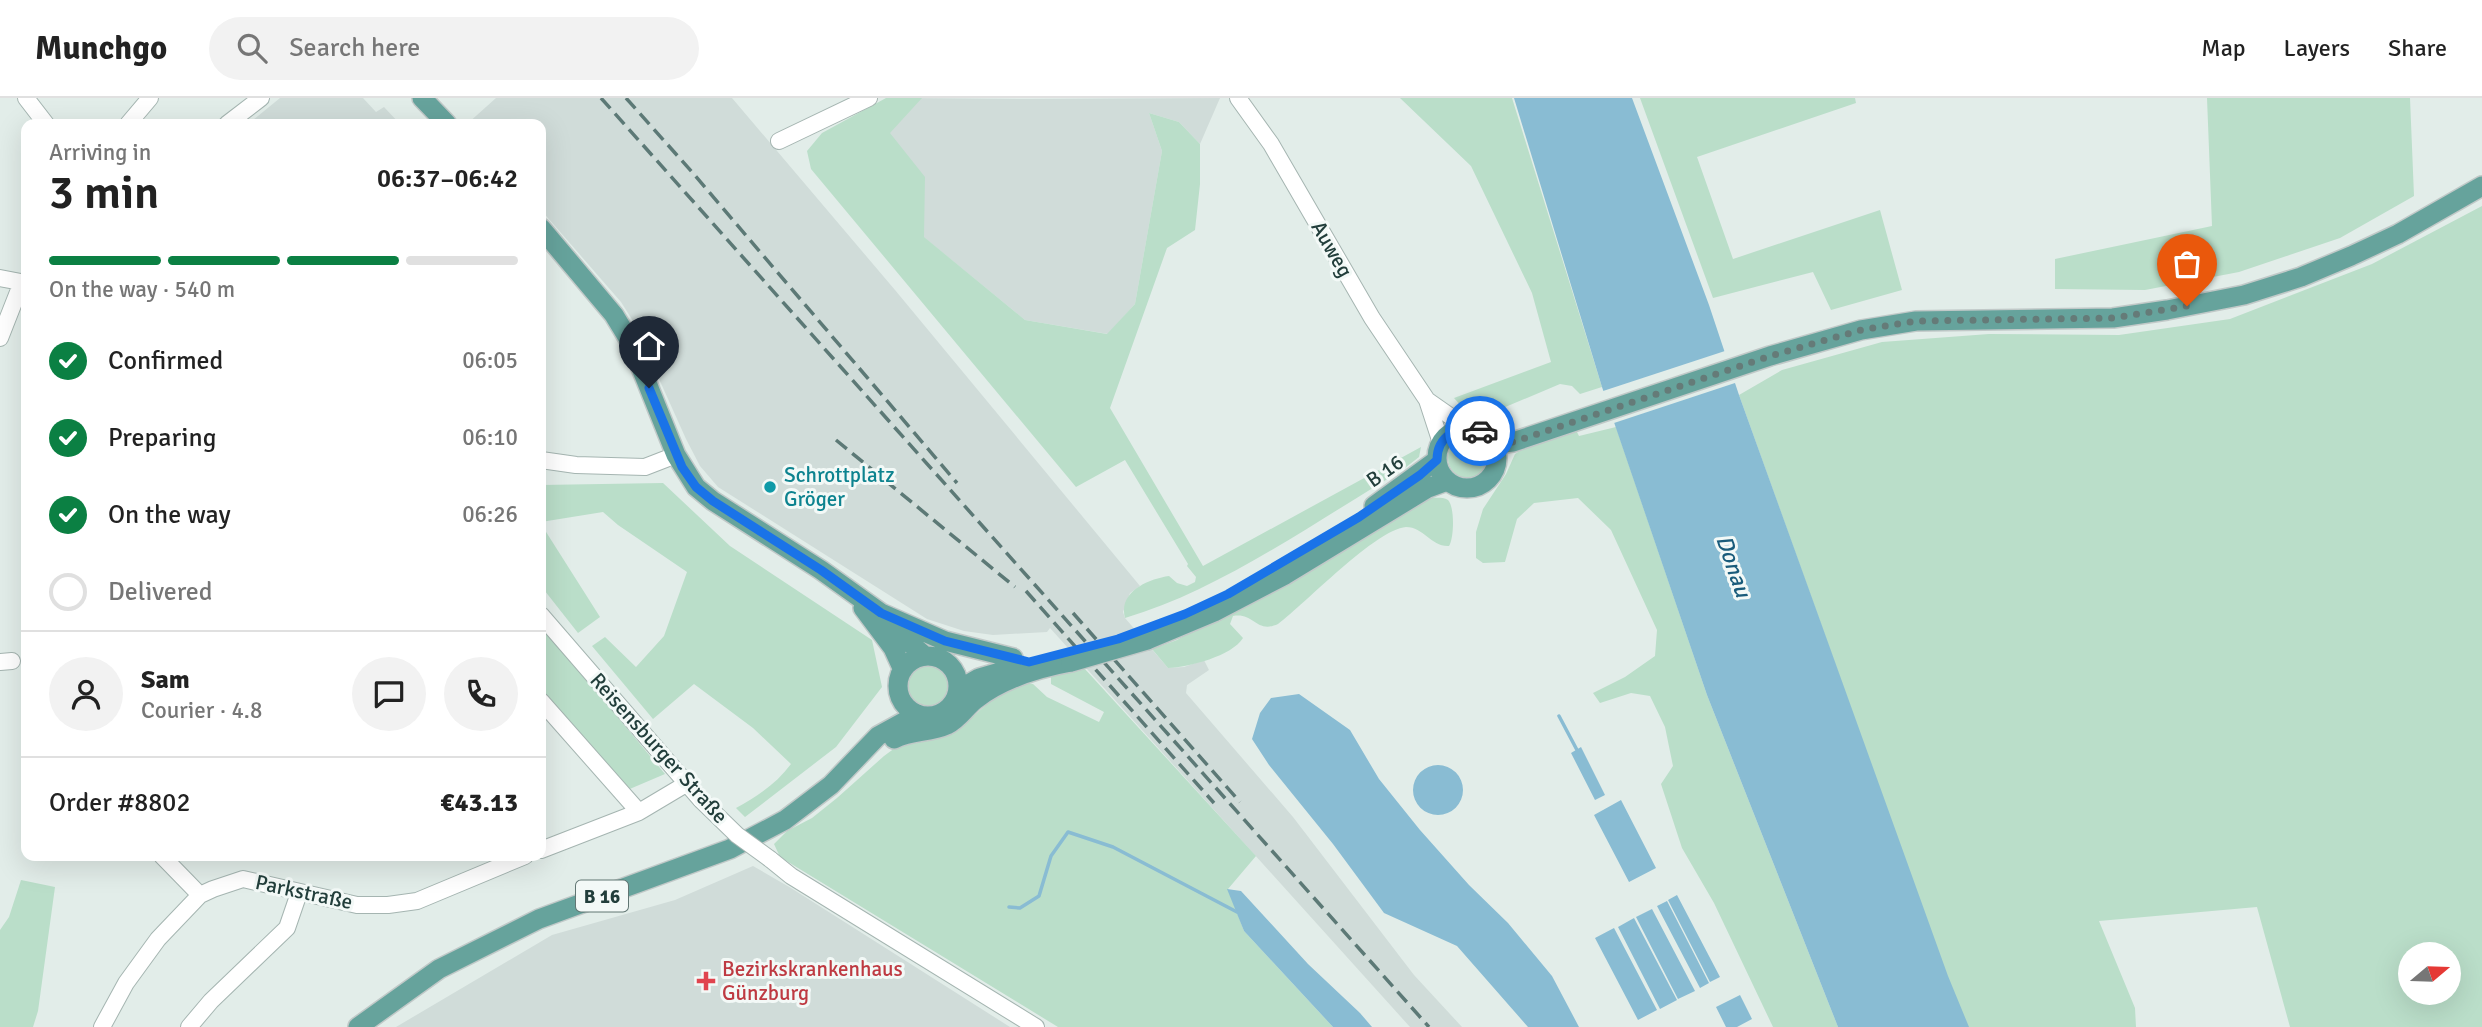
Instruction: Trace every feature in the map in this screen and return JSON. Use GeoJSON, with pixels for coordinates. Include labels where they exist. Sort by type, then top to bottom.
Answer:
{"type":"FeatureCollection","features":[{"type":"Feature","properties":{"kind":"main road"},"geometry":{"type":"LineString","coordinates":[[422,98],[442,119]]}},
{"type":"Feature","properties":{"kind":"main road"},"geometry":{"type":"LineString","coordinates":[[1494,444],[1513,442],[1770,356],[1861,330],[1916,321],[2113,318],[2228,299],[2301,277],[2351,256],[2398,234],[2482,186]]}},
{"type":"Feature","properties":{"kind":"main road"},"geometry":{"type":"LineString","coordinates":[[546,234],[614,314],[631,343],[676,454],[696,487],[881,613],[945,641],[1024,664]]}},
{"type":"Feature","properties":{"kind":"main road"},"geometry":{"type":"LineString","coordinates":[[1467,428],[1483,432],[1494,444],[1498,460],[1488,481],[1474,488],[1464,489],[1447,481],[1442,475],[1439,452],[1457,430],[1467,428]]}},
{"type":"Feature","properties":{"kind":"main road","name":"B 16"},"geometry":{"type":"LineString","coordinates":[[1143,636],[1228,594],[1359,517],[1420,475],[1439,452]]}},
{"type":"Feature","properties":{"kind":"main road","name":"B 16"},"geometry":{"type":"LineString","coordinates":[[925,656],[944,660],[951,666],[1024,664],[1068,658],[1143,636],[1214,612],[1285,575],[1428,488],[1447,481]]}},
{"type":"Feature","properties":{"kind":"main road","name":"B 16"},"geometry":{"type":"LineString","coordinates":[[1359,517],[1407,500]]}},
{"type":"Feature","properties":{"kind":"main road"},"geometry":{"type":"LineString","coordinates":[[849,591],[885,636],[903,670],[908,663],[925,656],[881,613]]}},
{"type":"Feature","properties":{"kind":"main road","name":"B 16"},"geometry":{"type":"LineString","coordinates":[[358,1027],[439,969],[539,919],[730,849],[785,820],[831,785],[878,736],[918,714],[929,716],[940,713],[950,706],[958,690],[979,678],[1024,664]]}},
{"type":"Feature","properties":{"kind":"main road","name":"B 16"},"geometry":{"type":"LineString","coordinates":[[846,768],[899,736],[945,726],[1024,664]]}},
{"type":"Feature","properties":{"kind":"main road"},"geometry":{"type":"LineString","coordinates":[[951,666],[958,690]]}},
{"type":"Feature","properties":{"kind":"main road","name":"B 16"},"geometry":{"type":"LineString","coordinates":[[878,736],[899,694],[898,682],[903,670]]}},
{"type":"Feature","properties":{"kind":"main road"},"geometry":{"type":"LineString","coordinates":[[899,694],[910,710],[918,714]]}},
{"type":"Feature","properties":{"kind":"street"},"geometry":{"type":"LineString","coordinates":[[26,98],[42,119]]}},
{"type":"Feature","properties":{"kind":"street"},"geometry":{"type":"LineString","coordinates":[[132,119],[150,98]]}},
{"type":"Feature","properties":{"kind":"street"},"geometry":{"type":"LineString","coordinates":[[234,119],[261,98]]}},
{"type":"Feature","properties":{"kind":"street"},"geometry":{"type":"LineString","coordinates":[[779,141],[869,98]]}},
{"type":"Feature","properties":{"kind":"street","name":"Auweg"},"geometry":{"type":"LineString","coordinates":[[1238,98],[1271,144],[1372,318],[1427,400],[1439,452]]}},
{"type":"Feature","properties":{"kind":"street"},"geometry":{"type":"LineString","coordinates":[[0,278],[21,282]]}},
{"type":"Feature","properties":{"kind":"street"},"geometry":{"type":"LineString","coordinates":[[0,338],[21,289]]}},
{"type":"Feature","properties":{"kind":"street","name":"Auweg"},"geometry":{"type":"LineString","coordinates":[[1427,400],[1467,428]]}},
{"type":"Feature","properties":{"kind":"street"},"geometry":{"type":"LineString","coordinates":[[546,461],[576,465],[645,467],[676,454]]}},
{"type":"Feature","properties":{"kind":"street","name":"Reisensburger Straße"},"geometry":{"type":"LineString","coordinates":[[546,621],[686,784],[737,835],[791,876],[1037,1027]]}},
{"type":"Feature","properties":{"kind":"street"},"geometry":{"type":"LineString","coordinates":[[546,707],[639,812]]}},
{"type":"Feature","properties":{"kind":"street"},"geometry":{"type":"LineString","coordinates":[[546,847],[639,812],[686,784]]}},
{"type":"Feature","properties":{"kind":"street"},"geometry":{"type":"LineString","coordinates":[[167,861],[200,895]]}},
{"type":"Feature","properties":{"kind":"street","name":"Parkstraße"},"geometry":{"type":"LineString","coordinates":[[102,1027],[126,984],[158,939],[200,895],[243,879],[357,905],[388,905],[417,901],[510,861]]}},
{"type":"Feature","properties":{"kind":"street"},"geometry":{"type":"LineString","coordinates":[[189,1027],[211,1001],[287,928],[299,893]]}},
{"type":"Feature","properties":{"kind":"shaded area"},"geometry":{"type":"Polygon","coordinates":[[[280,98],[363,98],[376,112],[384,107],[395,119],[254,119],[280,98]]]}},
{"type":"Feature","properties":{"kind":"shaded area"},"geometry":{"type":"Polygon","coordinates":[[[496,98],[732,98],[1140,586],[1130,593],[1123,612],[1125,618],[1168,668],[1184,667],[1204,660],[1209,670],[1187,685],[1186,693],[1293,817],[1414,975],[1462,1027],[1410,1027],[1050,628],[1047,632],[993,635],[964,631],[927,619],[718,487],[700,466],[633,321],[621,302],[546,216],[546,119],[473,119],[496,98]]]}},
{"type":"Feature","properties":{"kind":"shaded area"},"geometry":{"type":"Polygon","coordinates":[[[905,98],[1220,98],[1200,144],[1179,122],[1149,113],[1162,151],[1135,304],[1108,334],[1025,320],[833,163],[905,98]]]}},
{"type":"Feature","properties":{"kind":"shaded area","name":"Bezirkskrankenhaus Günzburg"},"geometry":{"type":"Polygon","coordinates":[[[753,866],[1010,1027],[396,1027],[552,935],[675,900],[753,866]]]}},
{"type":"Feature","properties":{"kind":"green space"},"geometry":{"type":"Polygon","coordinates":[[[886,98],[922,98],[890,133],[925,177],[924,237],[1025,320],[1107,334],[1135,304],[1162,151],[1149,113],[1179,122],[1200,144],[1200,184],[1195,230],[1167,248],[1110,408],[1203,566],[1421,447],[1419,457],[1401,471],[1231,573],[1196,591],[1125,618],[1126,601],[1136,588],[1169,576],[1177,583],[1187,586],[1195,582],[1196,577],[1125,460],[1076,487],[811,169],[807,151],[822,133],[886,98]]]}},
{"type":"Feature","properties":{"kind":"green space"},"geometry":{"type":"Polygon","coordinates":[[[1400,98],[1512,98],[1602,387],[1580,394],[1572,386],[1560,384],[1491,413],[1462,407],[1454,398],[1551,362],[1532,293],[1471,166],[1400,98]]]}},
{"type":"Feature","properties":{"kind":"green space"},"geometry":{"type":"Polygon","coordinates":[[[1640,98],[1855,98],[1856,103],[1697,157],[1733,259],[1880,210],[1902,290],[1831,310],[1813,272],[1713,298],[1640,98]]]}},
{"type":"Feature","properties":{"kind":"green space"},"geometry":{"type":"Polygon","coordinates":[[[2207,98],[2410,98],[2414,196],[2340,238],[2239,272],[2145,290],[2055,289],[2055,259],[2212,226],[2207,98]]]}},
{"type":"Feature","properties":{"kind":"green space"},"geometry":{"type":"Polygon","coordinates":[[[2482,206],[2482,1027],[2290,1027],[2257,907],[2099,921],[2135,1008],[2136,1027],[1968,1027],[1947,977],[1739,395],[1782,370],[1882,342],[1989,334],[2119,335],[2230,319],[2372,264],[2482,206]]]}},
{"type":"Feature","properties":{"kind":"green space"},"geometry":{"type":"Polygon","coordinates":[[[1616,427],[1707,695],[1838,1027],[1773,1027],[1714,903],[1682,848],[1661,784],[1673,766],[1665,727],[1650,696],[1631,693],[1600,703],[1593,693],[1625,677],[1655,656],[1657,630],[1611,530],[1578,498],[1534,503],[1517,519],[1505,562],[1483,563],[1476,558],[1476,532],[1483,509],[1506,474],[1515,454],[1524,448],[1576,430],[1579,436],[1616,427]]]}},
{"type":"Feature","properties":{"kind":"green space"},"geometry":{"type":"Polygon","coordinates":[[[1468,438],[1476,439],[1482,444],[1487,450],[1487,466],[1482,472],[1476,477],[1468,478],[1460,477],[1454,472],[1449,466],[1448,458],[1449,450],[1454,444],[1460,439],[1468,438]]]}},
{"type":"Feature","properties":{"kind":"green space"},"geometry":{"type":"Polygon","coordinates":[[[663,483],[730,546],[872,640],[882,687],[836,747],[745,817],[736,808],[766,789],[791,764],[753,728],[694,684],[653,719],[592,646],[605,637],[636,667],[664,636],[687,572],[603,512],[546,521],[546,485],[663,483]]]}},
{"type":"Feature","properties":{"kind":"green space"},"geometry":{"type":"Polygon","coordinates":[[[1425,496],[1446,499],[1450,504],[1453,523],[1449,546],[1437,543],[1412,528],[1393,531],[1359,553],[1278,624],[1265,626],[1246,617],[1233,616],[1230,624],[1243,638],[1220,655],[1198,663],[1168,668],[1152,649],[1177,640],[1425,496]]]}},
{"type":"Feature","properties":{"kind":"green space"},"geometry":{"type":"Polygon","coordinates":[[[546,532],[600,617],[578,633],[546,592],[546,532]]]}},
{"type":"Feature","properties":{"kind":"green space"},"geometry":{"type":"Polygon","coordinates":[[[546,631],[665,774],[625,791],[546,701],[546,631]]]}},
{"type":"Feature","properties":{"kind":"green space"},"geometry":{"type":"Polygon","coordinates":[[[929,665],[944,671],[950,686],[944,701],[929,707],[914,701],[908,686],[914,671],[929,665]]]}},
{"type":"Feature","properties":{"kind":"green space"},"geometry":{"type":"Polygon","coordinates":[[[1084,668],[1256,856],[1228,889],[1244,931],[1333,1027],[1058,1027],[780,857],[774,844],[787,831],[812,818],[899,745],[955,732],[993,699],[1023,682],[1033,684],[1047,697],[1099,722],[1104,712],[1051,684],[1051,675],[1084,668]]]}},
{"type":"Feature","properties":{"kind":"green space"},"geometry":{"type":"Polygon","coordinates":[[[21,880],[55,887],[38,1011],[33,1027],[0,1027],[0,930],[9,917],[21,880]]]}},
{"type":"Feature","properties":{"kind":"water","name":"Donau"},"geometry":{"type":"Polygon","coordinates":[[[1514,98],[1632,98],[1709,305],[1948,976],[1969,1027],[1838,1027],[1707,695],[1602,387],[1514,98]]]}},
{"type":"Feature","properties":{"kind":"water"},"geometry":{"type":"Polygon","coordinates":[[[1299,694],[1350,730],[1379,779],[1420,830],[1469,885],[1508,923],[1552,976],[1579,1027],[1528,1027],[1457,946],[1384,913],[1269,765],[1252,739],[1260,713],[1271,698],[1299,694]]]}},
{"type":"Feature","properties":{"kind":"water"},"geometry":{"type":"Polygon","coordinates":[[[1581,747],[1605,795],[1595,800],[1571,753],[1581,747]]]}},
{"type":"Feature","properties":{"kind":"water"},"geometry":{"type":"Polygon","coordinates":[[[1438,765],[1455,773],[1463,790],[1455,807],[1438,815],[1421,807],[1413,790],[1421,773],[1438,765]]]}},
{"type":"Feature","properties":{"kind":"water"},"geometry":{"type":"Polygon","coordinates":[[[1621,800],[1656,868],[1629,882],[1594,815],[1621,800]]]}},
{"type":"Feature","properties":{"kind":"water"},"geometry":{"type":"Polygon","coordinates":[[[1227,889],[1241,891],[1308,964],[1372,1027],[1333,1027],[1244,931],[1227,889]]]}},
{"type":"Feature","properties":{"kind":"water"},"geometry":{"type":"Polygon","coordinates":[[[1677,895],[1720,977],[1710,982],[1668,900],[1677,895]]]}},
{"type":"Feature","properties":{"kind":"water"},"geometry":{"type":"Polygon","coordinates":[[[1667,901],[1709,983],[1700,988],[1657,906],[1667,901]]]}},
{"type":"Feature","properties":{"kind":"water"},"geometry":{"type":"Polygon","coordinates":[[[1652,909],[1695,991],[1678,999],[1636,917],[1652,909]]]}},
{"type":"Feature","properties":{"kind":"water"},"geometry":{"type":"Polygon","coordinates":[[[1634,918],[1677,1000],[1660,1009],[1618,927],[1634,918]]]}},
{"type":"Feature","properties":{"kind":"water"},"geometry":{"type":"Polygon","coordinates":[[[1614,928],[1657,1010],[1638,1020],[1595,938],[1614,928]]]}},
{"type":"Feature","properties":{"kind":"water"},"geometry":{"type":"Polygon","coordinates":[[[1740,995],[1752,1019],[1737,1027],[1726,1027],[1716,1007],[1740,995]]]}},
{"type":"Feature","properties":{"kind":"pier"},"geometry":{"type":"Polygon","coordinates":[[[1728,350],[1738,382],[1611,424],[1600,392],[1728,350]]]}},
{"type":"Feature","properties":{"kind":"waterway"},"geometry":{"type":"LineString","coordinates":[[1559,716],[1577,750]]}},
{"type":"Feature","properties":{"kind":"waterway"},"geometry":{"type":"LineString","coordinates":[[1009,907],[1020,908],[1039,896],[1051,856],[1068,832],[1113,847],[1237,912]]}},
{"type":"Feature","properties":{"kind":"railway"},"geometry":{"type":"LineString","coordinates":[[601,98],[1429,1027]]}},
{"type":"Feature","properties":{"kind":"railway"},"geometry":{"type":"LineString","coordinates":[[626,98],[957,483]]}},
{"type":"Feature","properties":{"kind":"railway"},"geometry":{"type":"LineString","coordinates":[[836,440],[1015,587]]}},
{"type":"Feature","properties":{"kind":"railway"},"geometry":{"type":"LineString","coordinates":[[1026,591],[1214,803]]}},
{"type":"Feature","properties":{"kind":"railway"},"geometry":{"type":"LineString","coordinates":[[1073,613],[1240,802]]}},
{"type":"Feature","properties":{"kind":"way so far"},"geometry":{"type":"LineString","coordinates":[[1480,431],[1494,444],[1513,442],[1770,356],[1861,330],[1916,321],[2113,318],[2187,306]]}},
{"type":"Feature","properties":{"kind":"place","name":"Schrottplatz Gröger"},"geometry":{"type":"Point","coordinates":[770,487]}},
{"type":"Feature","properties":{"kind":"place","name":"Bezirkskrankenhaus Günzburg"},"geometry":{"type":"Point","coordinates":[706,981]}},
{"type":"Feature","properties":{"kind":"route"},"geometry":{"type":"LineString","coordinates":[[649,388],[682,467],[696,487],[713,501],[821,570],[881,613],[945,641],[1029,662],[1118,639],[1185,614],[1228,594],[1359,517],[1420,475],[1437,460],[1438,448],[1448,435],[1467,428],[1480,431]]}}]}
